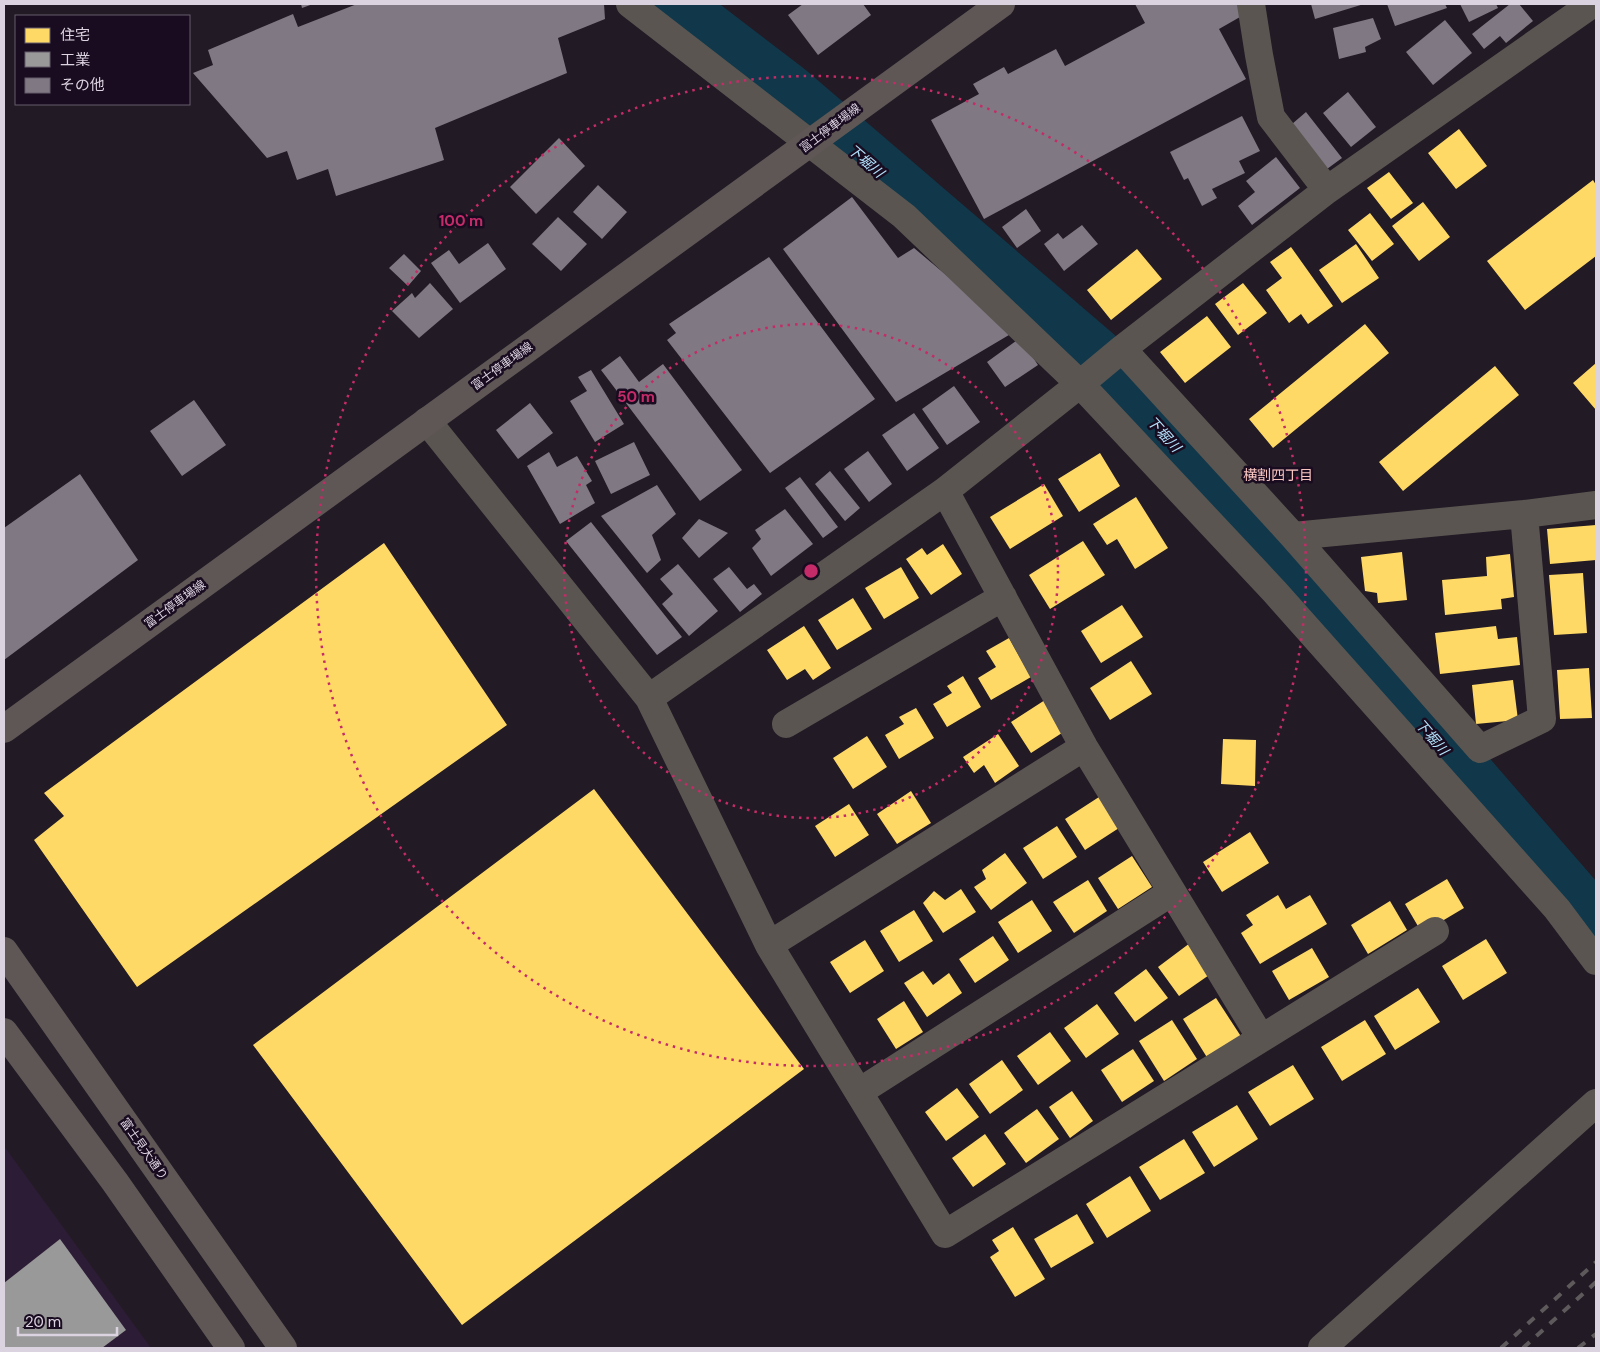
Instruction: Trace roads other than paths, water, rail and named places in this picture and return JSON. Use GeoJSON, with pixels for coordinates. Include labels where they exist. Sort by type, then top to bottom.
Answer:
{"type":"FeatureCollection","features":[{"type":"Feature","properties":{"kind":"main road","name":"富士停車場線"},"geometry":{"type":"LineString","coordinates":[[4,729],[1001,4]]}},
{"type":"Feature","properties":{"kind":"main road","name":"富士見大通り"},"geometry":{"type":"LineString","coordinates":[[4,951],[283,1348]]}},
{"type":"Feature","properties":{"kind":"main road"},"geometry":{"type":"LineString","coordinates":[[4,1032],[115,1182],[231,1348]]}},
{"type":"Feature","properties":{"kind":"street"},"geometry":{"type":"LineString","coordinates":[[630,4],[904,216],[1080,384],[1282,599],[1558,909],[1596,961]]}},
{"type":"Feature","properties":{"kind":"street"},"geometry":{"type":"LineString","coordinates":[[1251,4],[1271,117],[1327,190]]}},
{"type":"Feature","properties":{"kind":"street"},"geometry":{"type":"LineString","coordinates":[[649,698],[945,491],[1122,349],[1327,190],[1592,4]]}},
{"type":"Feature","properties":{"kind":"street"},"geometry":{"type":"LineString","coordinates":[[1122,349],[1293,536],[1480,749],[1542,719],[1524,514]]}},
{"type":"Feature","properties":{"kind":"street"},"geometry":{"type":"LineString","coordinates":[[427,421],[649,698],[769,945],[945,1234],[1434,931]]}},
{"type":"Feature","properties":{"kind":"street"},"geometry":{"type":"LineString","coordinates":[[945,491],[1084,747],[1261,1038]]}},
{"type":"Feature","properties":{"kind":"street"},"geometry":{"type":"LineString","coordinates":[[1293,536],[1524,514],[1596,505]]}},
{"type":"Feature","properties":{"kind":"street"},"geometry":{"type":"LineString","coordinates":[[786,724],[1003,597]]}},
{"type":"Feature","properties":{"kind":"street"},"geometry":{"type":"LineString","coordinates":[[769,945],[1084,747]]}},
{"type":"Feature","properties":{"kind":"street"},"geometry":{"type":"LineString","coordinates":[[859,1092],[1172,892]]}},
{"type":"Feature","properties":{"kind":"street"},"geometry":{"type":"LineString","coordinates":[[1322,1348],[1596,1103]]}},
{"type":"Feature","properties":{"kind":"waterway","name":"下堀川"},"geometry":{"type":"LineString","coordinates":[[671,4],[786,92],[1095,357],[1250,527],[1596,926]]}},
{"type":"Feature","properties":{"kind":"railway"},"geometry":{"type":"LineString","coordinates":[[1501,1348],[1596,1262]]}},
{"type":"Feature","properties":{"kind":"railway"},"geometry":{"type":"LineString","coordinates":[[1523,1348],[1596,1282]]}},
{"type":"Feature","properties":{"kind":"railway"},"geometry":{"type":"LineString","coordinates":[[1578,1348],[1596,1334]]}},
{"type":"Feature","properties":{"kind":"district","name":"横割四丁目"},"geometry":{"type":"Point","coordinates":[1278,475]}}]}
